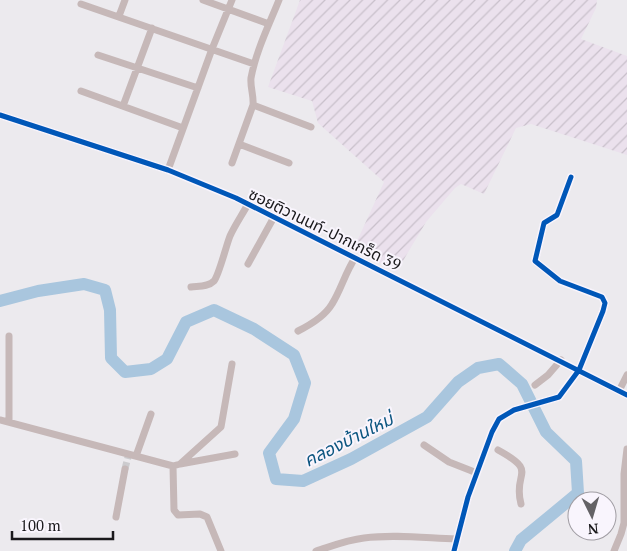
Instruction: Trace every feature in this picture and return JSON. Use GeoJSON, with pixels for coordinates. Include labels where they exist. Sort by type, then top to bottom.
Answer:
{"type":"FeatureCollection","features":[{"type":"Feature","properties":{"kind":"street"},"geometry":{"type":"LineString","coordinates":[[119,16],[125,0]]}},
{"type":"Feature","properties":{"kind":"street"},"geometry":{"type":"LineString","coordinates":[[203,0],[269,24]]}},
{"type":"Feature","properties":{"kind":"street"},"geometry":{"type":"LineString","coordinates":[[168,170],[232,0]]}},
{"type":"Feature","properties":{"kind":"street"},"geometry":{"type":"LineString","coordinates":[[232,163],[253,105],[254,97],[251,81],[254,64],[279,0]]}},
{"type":"Feature","properties":{"kind":"street"},"geometry":{"type":"LineString","coordinates":[[81,4],[254,64]]}},
{"type":"Feature","properties":{"kind":"street"},"geometry":{"type":"LineString","coordinates":[[123,106],[152,28]]}},
{"type":"Feature","properties":{"kind":"street"},"geometry":{"type":"LineString","coordinates":[[98,55],[198,88]]}},
{"type":"Feature","properties":{"kind":"street"},"geometry":{"type":"LineString","coordinates":[[81,91],[184,128]]}},
{"type":"Feature","properties":{"kind":"street"},"geometry":{"type":"LineString","coordinates":[[253,105],[311,127]]}},
{"type":"Feature","properties":{"kind":"street","name":"ซอยติวานนท์-ปากเกร็ด 39"},"geometry":{"type":"LineString","coordinates":[[0,115],[198,181],[561,360],[627,395]]}},
{"type":"Feature","properties":{"kind":"street"},"geometry":{"type":"LineString","coordinates":[[239,144],[289,163]]}},
{"type":"Feature","properties":{"kind":"street"},"geometry":{"type":"LineString","coordinates":[[454,551],[468,497],[477,473],[492,448],[499,419],[514,410],[559,397],[579,370],[603,311],[605,303],[602,297],[560,281],[536,263],[534,259],[544,223],[557,215],[571,177]]}},
{"type":"Feature","properties":{"kind":"street"},"geometry":{"type":"LineString","coordinates":[[191,287],[208,285],[218,275],[231,235],[248,204]]}},
{"type":"Feature","properties":{"kind":"street"},"geometry":{"type":"LineString","coordinates":[[248,264],[274,217]]}},
{"type":"Feature","properties":{"kind":"street"},"geometry":{"type":"LineString","coordinates":[[298,331],[311,324],[332,305],[355,258]]}},
{"type":"Feature","properties":{"kind":"street"},"geometry":{"type":"LineString","coordinates":[[9,422],[10,336]]}},
{"type":"Feature","properties":{"kind":"street"},"geometry":{"type":"LineString","coordinates":[[535,385],[548,375],[561,360]]}},
{"type":"Feature","properties":{"kind":"street"},"geometry":{"type":"LineString","coordinates":[[221,551],[207,516],[200,514],[178,515],[174,510],[176,465],[221,427],[232,364]]}},
{"type":"Feature","properties":{"kind":"street"},"geometry":{"type":"LineString","coordinates":[[619,391],[627,375]]}},
{"type":"Feature","properties":{"kind":"street"},"geometry":{"type":"LineString","coordinates":[[131,456],[151,414]]}},
{"type":"Feature","properties":{"kind":"street"},"geometry":{"type":"LineString","coordinates":[[0,420],[131,456],[176,465],[235,454]]}},
{"type":"Feature","properties":{"kind":"street"},"geometry":{"type":"LineString","coordinates":[[427,447],[448,462],[477,473]]}},
{"type":"Feature","properties":{"kind":"street"},"geometry":{"type":"LineString","coordinates":[[492,448],[515,460],[522,469],[523,473],[518,489],[521,504]]}},
{"type":"Feature","properties":{"kind":"street"},"geometry":{"type":"LineString","coordinates":[[614,551],[622,534],[624,524],[624,474],[627,449]]}},
{"type":"Feature","properties":{"kind":"street"},"geometry":{"type":"LineString","coordinates":[[116,517],[125,470]]}},
{"type":"Feature","properties":{"kind":"street"},"geometry":{"type":"LineString","coordinates":[[316,551],[344,542],[365,538],[456,539]]}},
{"type":"Feature","properties":{"kind":"shaded area"},"geometry":{"type":"Polygon","coordinates":[[[300,0],[597,0],[596,8],[581,39],[627,56],[627,155],[531,124],[516,128],[484,194],[461,184],[455,188],[426,222],[397,271],[353,250],[384,182],[318,123],[312,101],[268,87],[300,0]]]}},
{"type":"Feature","properties":{"kind":"waterway","name":"คลองบ้านใหม่"},"geometry":{"type":"LineString","coordinates":[[0,301],[38,291],[84,284],[105,290],[110,310],[111,358],[125,372],[151,369],[167,359],[186,322],[214,310],[254,329],[294,355],[305,383],[294,419],[269,453],[276,479],[303,481],[351,459],[427,417],[458,382],[478,368],[499,364],[522,384],[546,432],[576,461],[578,493],[521,540],[515,551]]}},
{"type":"Feature","properties":{"kind":"tunnel"},"geometry":{"type":"LineString","coordinates":[[125,469],[128,457]]}},
{"type":"Feature","properties":{"kind":"cycle path"},"geometry":{"type":"LineString","coordinates":[[0,115],[168,170],[236,198],[627,395]]}},
{"type":"Feature","properties":{"kind":"cycle path"},"geometry":{"type":"LineString","coordinates":[[454,551],[468,497],[492,432],[499,419],[514,410],[559,397],[579,370],[603,311],[605,303],[602,297],[560,281],[535,261],[544,223],[557,215],[571,177]]}}]}
